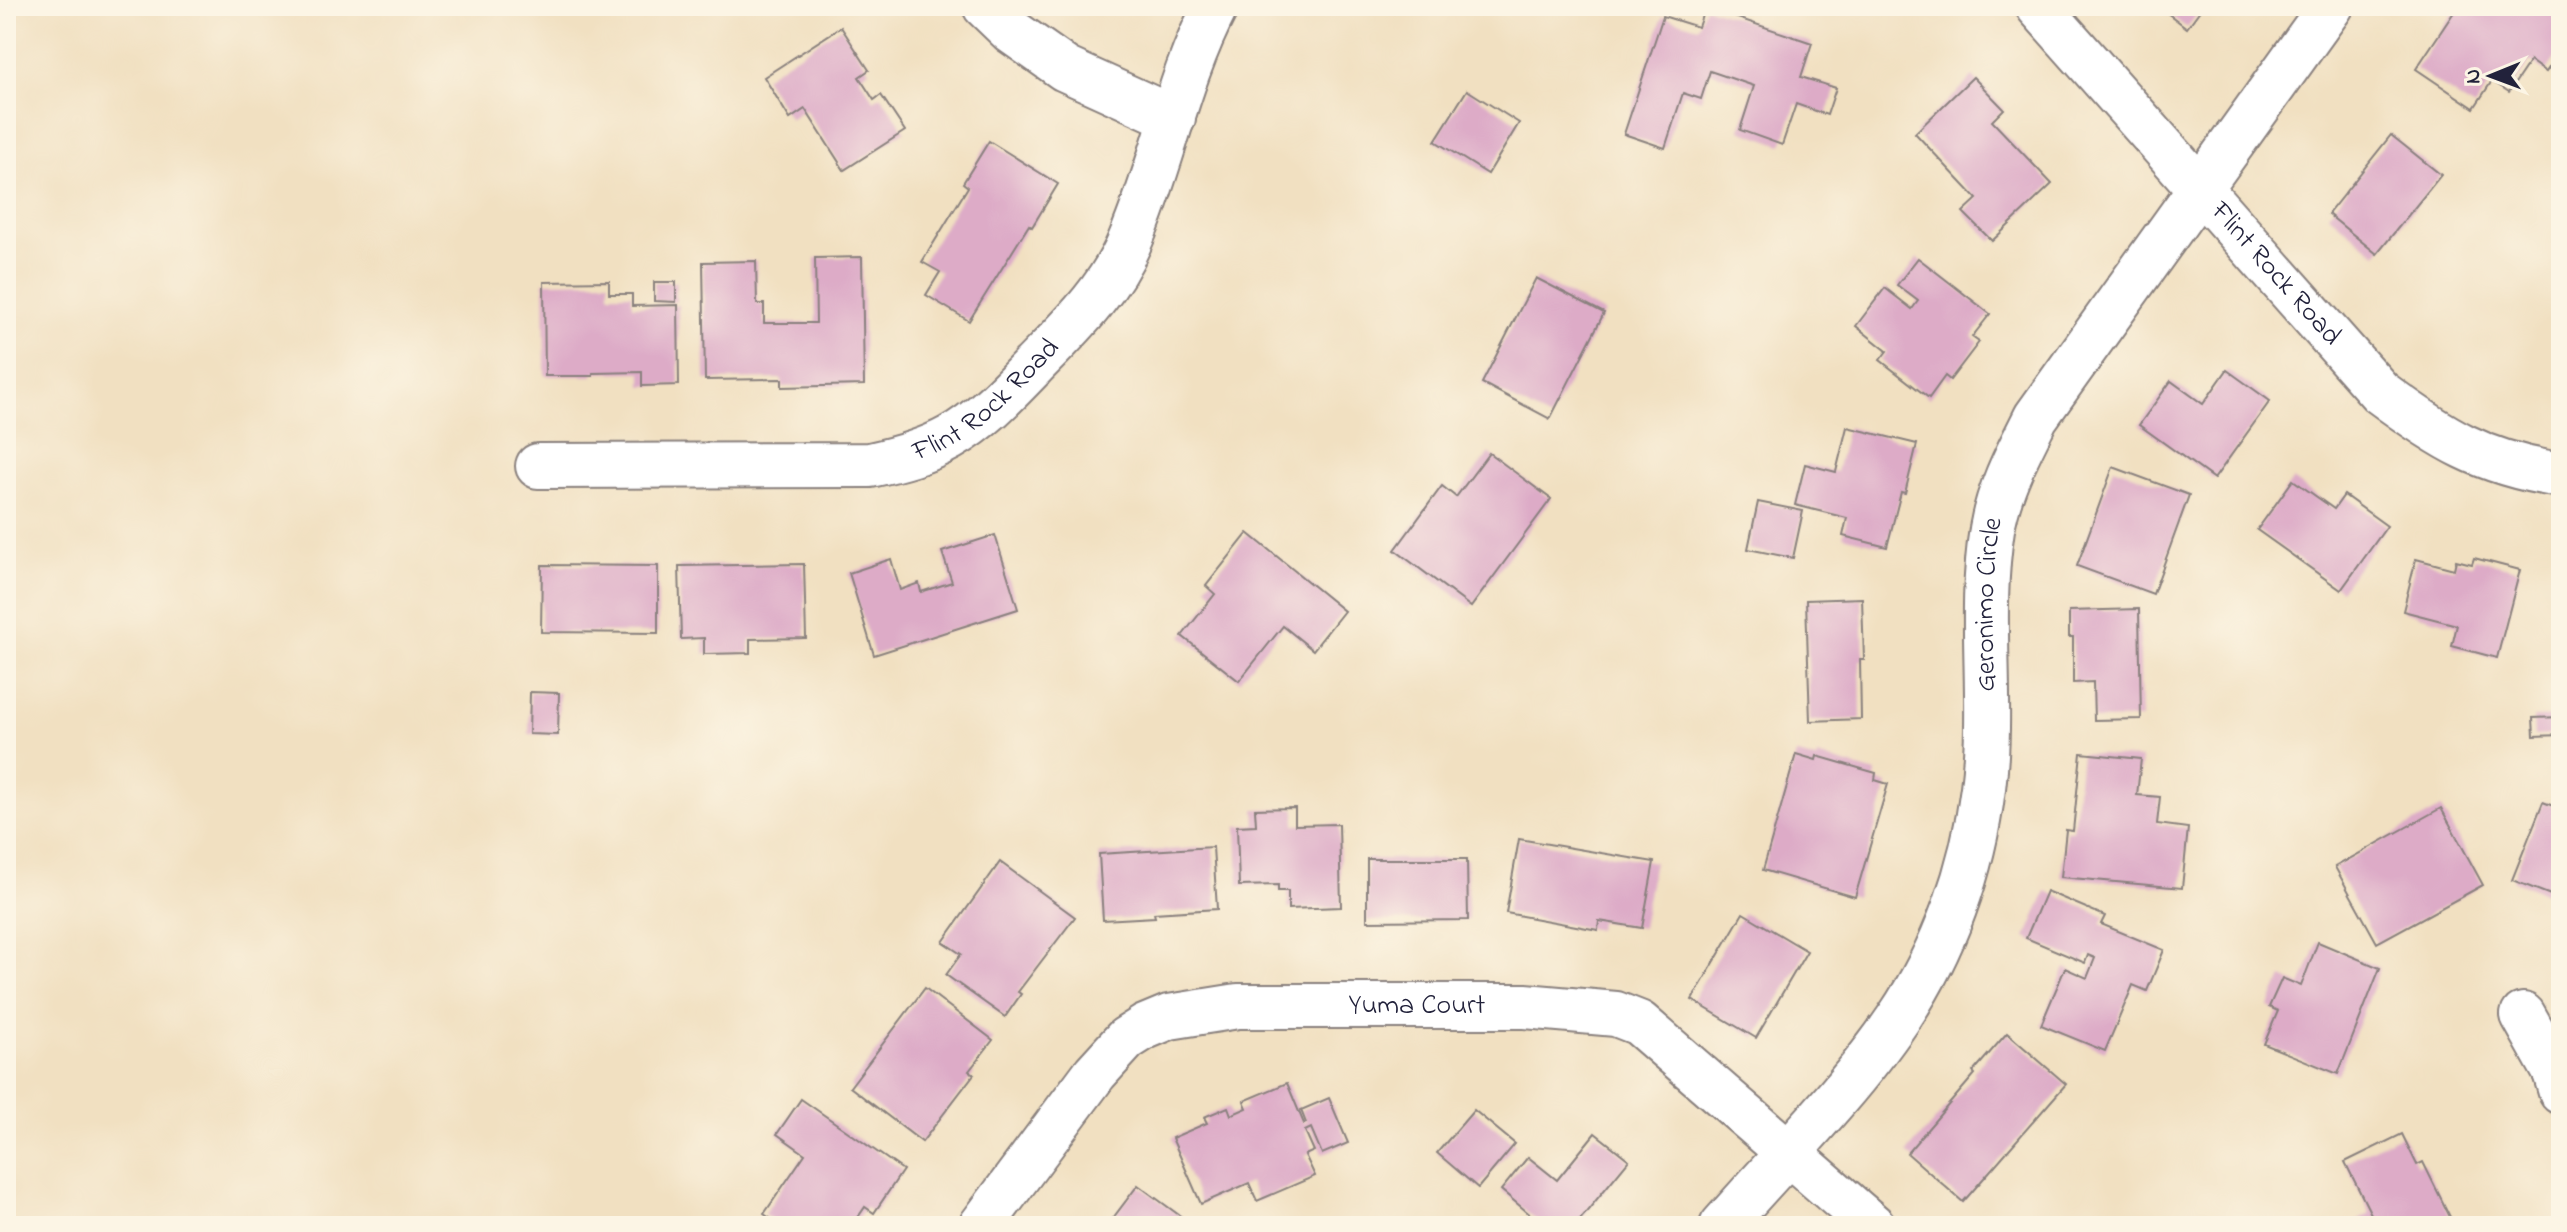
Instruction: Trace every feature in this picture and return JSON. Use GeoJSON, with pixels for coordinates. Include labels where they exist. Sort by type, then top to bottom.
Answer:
{"type":"FeatureCollection","features":[{"type":"Feature","properties":{"kind":"street"},"geometry":{"type":"LineString","coordinates":[[985,6],[1011,31],[1065,69],[1173,118]]}},
{"type":"Feature","properties":{"kind":"street","name":"Flint Rock Road"},"geometry":{"type":"LineString","coordinates":[[538,466],[870,465],[915,455],[952,437],[993,407],[1082,316],[1103,288],[1129,245],[1197,42],[1216,6]]}},
{"type":"Feature","properties":{"kind":"street","name":"Flint Rock Road"},"geometry":{"type":"LineString","coordinates":[[2038,6],[2380,392],[2433,431],[2459,445],[2498,461],[2561,475]]}},
{"type":"Feature","properties":{"kind":"street","name":"Geronimo Circle"},"geometry":{"type":"LineString","coordinates":[[1722,1226],[1870,1057],[1898,1018],[1951,917],[1970,859],[1983,788],[1988,565],[1993,526],[2009,471],[2036,417],[2331,6]]}},
{"type":"Feature","properties":{"kind":"street","name":"Yuma Court"},"geometry":{"type":"LineString","coordinates":[[981,1226],[1095,1073],[1126,1039],[1169,1017],[1238,1006],[1525,1006],[1616,1014],[1639,1023],[1873,1226]]}},
{"type":"Feature","properties":{"kind":"street"},"geometry":{"type":"LineString","coordinates":[[2523,1015],[2555,1072],[2561,1092]]}},
{"type":"Feature","properties":{"kind":"building"},"geometry":{"type":"Polygon","coordinates":[[[2158,6],[2203,6],[2187,28],[2158,6]]]}},
{"type":"Feature","properties":{"kind":"building"},"geometry":{"type":"Polygon","coordinates":[[[2458,6],[2546,6],[2561,16],[2561,50],[2546,72],[2530,61],[2509,92],[2492,81],[2474,108],[2416,69],[2458,6]]]}},
{"type":"Feature","properties":{"kind":"building"},"geometry":{"type":"Polygon","coordinates":[[[1705,7],[1812,43],[1801,77],[1836,88],[1827,115],[1796,104],[1782,145],[1740,130],[1754,86],[1710,71],[1701,99],[1683,93],[1665,148],[1624,134],[1663,16],[1698,27],[1705,7]]]}},
{"type":"Feature","properties":{"kind":"building"},"geometry":{"type":"Polygon","coordinates":[[[841,27],[869,70],[859,77],[874,100],[881,95],[905,131],[844,170],[805,109],[790,119],[764,77],[841,27]]]}},
{"type":"Feature","properties":{"kind":"building"},"geometry":{"type":"Polygon","coordinates":[[[1973,77],[2004,109],[1992,121],[2052,184],[1992,241],[1963,212],[1977,199],[1915,133],[1973,77]]]}},
{"type":"Feature","properties":{"kind":"building"},"geometry":{"type":"Polygon","coordinates":[[[1467,90],[1519,123],[1488,174],[1435,141],[1467,90]]]}},
{"type":"Feature","properties":{"kind":"building"},"geometry":{"type":"Polygon","coordinates":[[[2391,135],[2441,175],[2377,254],[2328,214],[2391,135]]]}},
{"type":"Feature","properties":{"kind":"building"},"geometry":{"type":"Polygon","coordinates":[[[989,141],[1058,184],[969,321],[926,295],[940,272],[922,262],[968,187],[963,183],[989,141]]]}},
{"type":"Feature","properties":{"kind":"building"},"geometry":{"type":"Polygon","coordinates":[[[862,257],[864,385],[782,387],[782,379],[705,380],[703,262],[756,261],[757,304],[764,304],[764,323],[816,323],[815,258],[862,257]]]}},
{"type":"Feature","properties":{"kind":"building"},"geometry":{"type":"Polygon","coordinates":[[[1918,258],[1990,314],[1972,337],[1979,342],[1950,380],[1945,376],[1929,398],[1880,360],[1887,351],[1856,326],[1885,288],[1912,309],[1918,301],[1897,285],[1918,258]]]}},
{"type":"Feature","properties":{"kind":"building"},"geometry":{"type":"Polygon","coordinates":[[[1536,278],[1604,313],[1550,419],[1482,383],[1536,278]]]}},
{"type":"Feature","properties":{"kind":"building"},"geometry":{"type":"Polygon","coordinates":[[[609,281],[609,294],[632,294],[632,306],[678,305],[679,385],[642,386],[642,372],[545,376],[544,282],[609,281]]]}},
{"type":"Feature","properties":{"kind":"building"},"geometry":{"type":"Polygon","coordinates":[[[654,282],[676,282],[676,302],[654,301],[654,282]]]}},
{"type":"Feature","properties":{"kind":"building"},"geometry":{"type":"Polygon","coordinates":[[[2227,370],[2270,401],[2214,479],[2139,425],[2171,381],[2203,404],[2227,370]]]}},
{"type":"Feature","properties":{"kind":"building"},"geometry":{"type":"Polygon","coordinates":[[[1847,427],[1917,444],[1887,547],[1843,536],[1847,518],[1795,505],[1805,464],[1836,472],[1847,427]]]}},
{"type":"Feature","properties":{"kind":"building"},"geometry":{"type":"Polygon","coordinates":[[[1489,453],[1551,499],[1471,607],[1395,550],[1442,486],[1456,497],[1489,453]]]}},
{"type":"Feature","properties":{"kind":"building"},"geometry":{"type":"Polygon","coordinates":[[[2113,467],[2189,495],[2153,594],[2077,566],[2113,467]]]}},
{"type":"Feature","properties":{"kind":"building"},"geometry":{"type":"Polygon","coordinates":[[[2293,480],[2334,509],[2344,495],[2387,526],[2341,590],[2257,530],[2293,480]]]}},
{"type":"Feature","properties":{"kind":"building"},"geometry":{"type":"Polygon","coordinates":[[[1758,502],[1803,511],[1793,558],[1748,549],[1758,502]]]}},
{"type":"Feature","properties":{"kind":"building"},"geometry":{"type":"Polygon","coordinates":[[[1248,533],[1344,611],[1313,650],[1283,626],[1239,681],[1182,636],[1215,594],[1206,586],[1248,533]]]}},
{"type":"Feature","properties":{"kind":"building"},"geometry":{"type":"Polygon","coordinates":[[[995,535],[1018,609],[874,655],[849,573],[891,559],[900,590],[919,583],[921,592],[952,582],[942,552],[995,535]]]}},
{"type":"Feature","properties":{"kind":"building"},"geometry":{"type":"Polygon","coordinates":[[[2474,558],[2520,570],[2497,658],[2452,646],[2457,625],[2403,611],[2416,559],[2454,569],[2456,560],[2472,564],[2474,558]]]}},
{"type":"Feature","properties":{"kind":"building"},"geometry":{"type":"Polygon","coordinates":[[[804,564],[806,638],[750,639],[750,653],[704,654],[704,638],[681,639],[679,566],[804,564]]]}},
{"type":"Feature","properties":{"kind":"building"},"geometry":{"type":"Polygon","coordinates":[[[542,565],[658,566],[658,633],[541,632],[542,565]]]}},
{"type":"Feature","properties":{"kind":"building"},"geometry":{"type":"Polygon","coordinates":[[[1862,598],[1864,660],[1860,660],[1861,719],[1810,721],[1806,600],[1862,598]]]}},
{"type":"Feature","properties":{"kind":"building"},"geometry":{"type":"Polygon","coordinates":[[[2139,609],[2141,719],[2094,720],[2093,682],[2073,683],[2073,637],[2069,637],[2069,611],[2139,609]]]}},
{"type":"Feature","properties":{"kind":"building"},"geometry":{"type":"Polygon","coordinates":[[[530,692],[559,693],[558,735],[529,734],[530,692]]]}},
{"type":"Feature","properties":{"kind":"building"},"geometry":{"type":"Polygon","coordinates":[[[2561,717],[2561,735],[2534,736],[2533,718],[2561,717]]]}},
{"type":"Feature","properties":{"kind":"building"},"geometry":{"type":"Polygon","coordinates":[[[2081,753],[2141,759],[2137,795],[2160,797],[2157,824],[2188,828],[2182,888],[2061,877],[2066,830],[2073,831],[2081,753]]]}},
{"type":"Feature","properties":{"kind":"building"},"geometry":{"type":"Polygon","coordinates":[[[1796,754],[1816,760],[1817,756],[1876,773],[1875,780],[1888,784],[1855,897],[1763,870],[1796,754]]]}},
{"type":"Feature","properties":{"kind":"building"},"geometry":{"type":"Polygon","coordinates":[[[2543,802],[2561,809],[2561,899],[2512,880],[2543,802]]]}},
{"type":"Feature","properties":{"kind":"building"},"geometry":{"type":"Polygon","coordinates":[[[1295,808],[1295,825],[1339,824],[1341,907],[1288,909],[1288,891],[1278,891],[1278,885],[1239,886],[1237,826],[1256,825],[1255,809],[1295,808]]]}},
{"type":"Feature","properties":{"kind":"building"},"geometry":{"type":"Polygon","coordinates":[[[2441,808],[2483,885],[2377,943],[2335,867],[2441,808]]]}},
{"type":"Feature","properties":{"kind":"building"},"geometry":{"type":"Polygon","coordinates":[[[1519,839],[1654,862],[1642,928],[1599,921],[1598,930],[1506,913],[1519,839]]]}},
{"type":"Feature","properties":{"kind":"building"},"geometry":{"type":"Polygon","coordinates":[[[1213,847],[1217,909],[1103,920],[1099,854],[1213,847]]]}},
{"type":"Feature","properties":{"kind":"building"},"geometry":{"type":"Polygon","coordinates":[[[1367,859],[1467,859],[1468,920],[1367,921],[1367,859]]]}},
{"type":"Feature","properties":{"kind":"building"},"geometry":{"type":"Polygon","coordinates":[[[1000,862],[1075,917],[1018,992],[1021,994],[1005,1017],[946,975],[961,954],[943,942],[1000,862]]]}},
{"type":"Feature","properties":{"kind":"building"},"geometry":{"type":"Polygon","coordinates":[[[2046,891],[2105,916],[2101,924],[2164,950],[2147,991],[2133,985],[2105,1051],[2041,1025],[2065,968],[2087,978],[2095,958],[2088,955],[2085,963],[2026,938],[2046,891]]]}},
{"type":"Feature","properties":{"kind":"building"},"geometry":{"type":"Polygon","coordinates":[[[1743,913],[1807,951],[1756,1038],[1692,1000],[1743,913]]]}},
{"type":"Feature","properties":{"kind":"building"},"geometry":{"type":"Polygon","coordinates":[[[2318,942],[2380,968],[2338,1074],[2264,1044],[2278,1011],[2269,1007],[2282,978],[2301,986],[2318,942]]]}},
{"type":"Feature","properties":{"kind":"building"},"geometry":{"type":"Polygon","coordinates":[[[925,988],[993,1040],[969,1071],[974,1074],[922,1142],[850,1087],[925,988]]]}},
{"type":"Feature","properties":{"kind":"building"},"geometry":{"type":"Polygon","coordinates":[[[2007,1033],[2066,1084],[1963,1202],[1907,1153],[2007,1033]]]}},
{"type":"Feature","properties":{"kind":"building"},"geometry":{"type":"Polygon","coordinates":[[[1287,1083],[1304,1124],[1301,1110],[1329,1098],[1348,1143],[1322,1154],[1311,1128],[1305,1131],[1314,1151],[1305,1155],[1315,1176],[1257,1201],[1249,1183],[1201,1204],[1172,1138],[1207,1123],[1204,1117],[1228,1107],[1231,1115],[1247,1108],[1244,1101],[1287,1083]]]}},
{"type":"Feature","properties":{"kind":"building"},"geometry":{"type":"Polygon","coordinates":[[[801,1099],[903,1170],[874,1213],[865,1207],[852,1226],[781,1226],[764,1214],[805,1154],[777,1134],[801,1099]]]}},
{"type":"Feature","properties":{"kind":"building"},"geometry":{"type":"Polygon","coordinates":[[[1474,1110],[1515,1144],[1478,1188],[1437,1153],[1474,1110]]]}},
{"type":"Feature","properties":{"kind":"building"},"geometry":{"type":"Polygon","coordinates":[[[1595,1133],[1629,1160],[1575,1226],[1544,1226],[1501,1190],[1528,1157],[1557,1180],[1595,1133]]]}},
{"type":"Feature","properties":{"kind":"building"},"geometry":{"type":"Polygon","coordinates":[[[2402,1134],[2417,1165],[2423,1162],[2452,1221],[2448,1223],[2449,1226],[2348,1226],[2371,1214],[2345,1162],[2402,1134]]]}},
{"type":"Feature","properties":{"kind":"building"},"geometry":{"type":"Polygon","coordinates":[[[1138,1185],[1194,1226],[1107,1226],[1138,1185]]]}}]}
